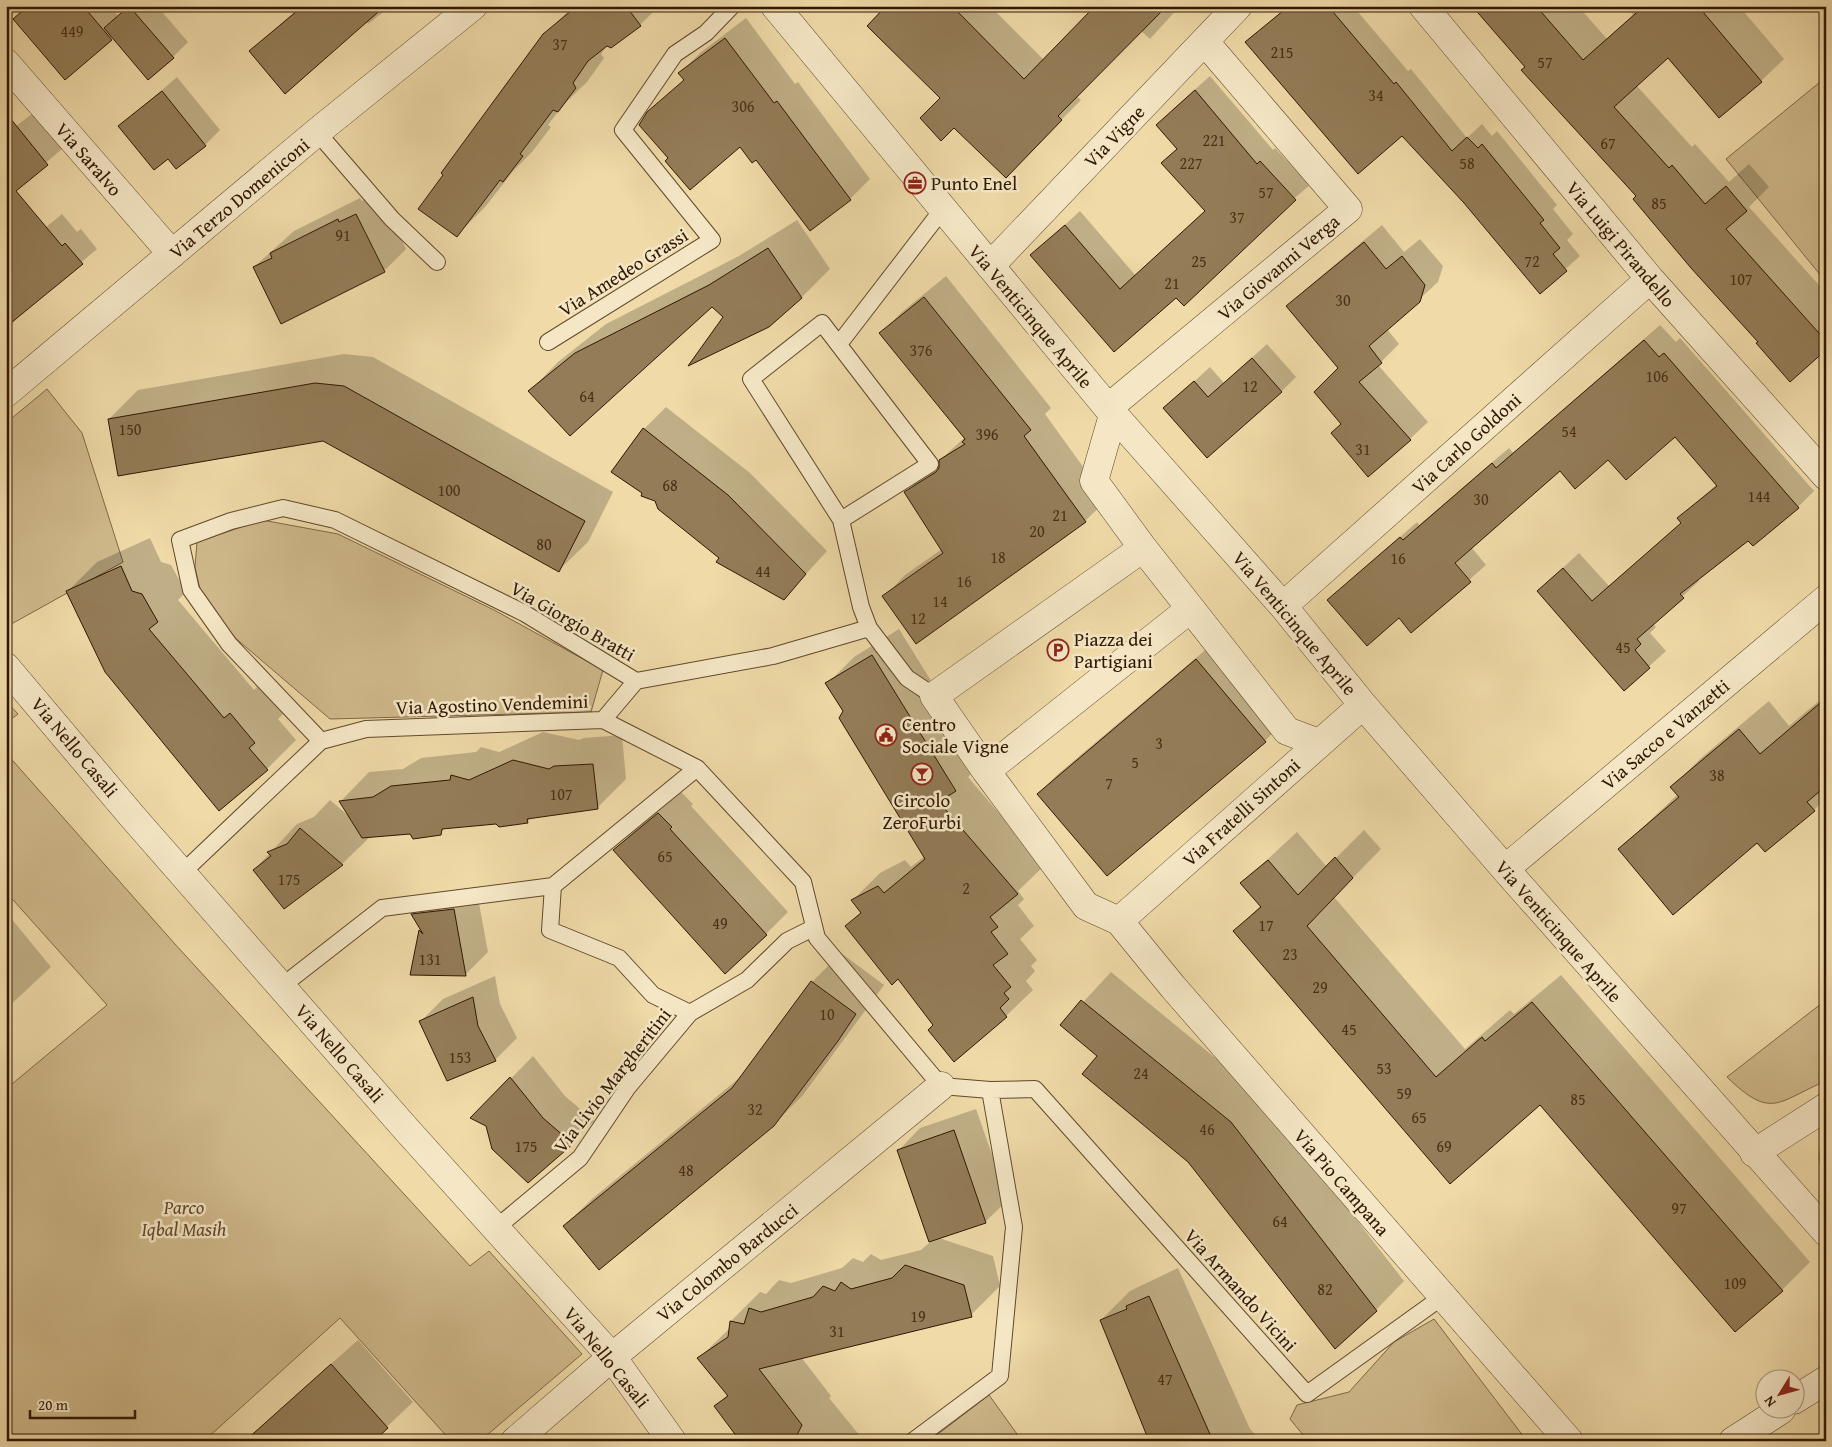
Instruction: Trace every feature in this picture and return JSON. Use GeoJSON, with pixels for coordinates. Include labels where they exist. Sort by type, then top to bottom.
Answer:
{"type":"FeatureCollection","features":[{"type":"Feature","properties":{"kind":"street","name":"Via Terzo Domeniconi"},"geometry":{"type":"LineString","coordinates":[[6,393],[317,132],[473,6]]}},
{"type":"Feature","properties":{"kind":"street","name":"Via Venticinque Aprile"},"geometry":{"type":"LineString","coordinates":[[775,6],[1110,411],[1283,606],[1363,705],[1504,869],[1826,1232]]}},
{"type":"Feature","properties":{"kind":"street","name":"Via Vigne"},"geometry":{"type":"LineString","coordinates":[[990,266],[1238,6]]}},
{"type":"Feature","properties":{"kind":"street","name":"Via Luigi Pirandello"},"geometry":{"type":"LineString","coordinates":[[1423,6],[1650,279],[1826,476]]}},
{"type":"Feature","properties":{"kind":"street","name":"Via Giovanni Verga"},"geometry":{"type":"LineString","coordinates":[[1110,411],[1348,210],[1205,42]]}},
{"type":"Feature","properties":{"kind":"street","name":"Via Saralvo"},"geometry":{"type":"LineString","coordinates":[[6,63],[172,254]]}},
{"type":"Feature","properties":{"kind":"street","name":"Via Carlo Goldoni"},"geometry":{"type":"LineString","coordinates":[[1283,606],[1650,279]]}},
{"type":"Feature","properties":{"kind":"street"},"geometry":{"type":"LineString","coordinates":[[1110,411],[1094,481],[1190,609],[1287,731],[1319,743]]}},
{"type":"Feature","properties":{"kind":"street"},"geometry":{"type":"LineString","coordinates":[[1119,921],[1086,906],[1032,830],[986,771],[934,696],[1143,548]]}},
{"type":"Feature","properties":{"kind":"street","name":"Via Sacco e Vanzetti"},"geometry":{"type":"LineString","coordinates":[[1504,869],[1826,599]]}},
{"type":"Feature","properties":{"kind":"street"},"geometry":{"type":"LineString","coordinates":[[986,771],[1190,609]]}},
{"type":"Feature","properties":{"kind":"street","name":"Via Nello Casali"},"geometry":{"type":"LineString","coordinates":[[6,667],[182,873],[406,1129],[612,1356],[672,1441]]}},
{"type":"Feature","properties":{"kind":"street","name":"Via Fratelli Sintoni"},"geometry":{"type":"LineString","coordinates":[[1119,921],[1363,705]]}},
{"type":"Feature","properties":{"kind":"street","name":"Via Pio Campana"},"geometry":{"type":"LineString","coordinates":[[1119,921],[1173,987],[1569,1441]]}},
{"type":"Feature","properties":{"kind":"street","name":"Via Colombo Barducci"},"geometry":{"type":"LineString","coordinates":[[516,1441],[612,1356],[941,1086]]}},
{"type":"Feature","properties":{"kind":"street"},"geometry":{"type":"LineString","coordinates":[[1754,1153],[1826,1107]]}},
{"type":"Feature","properties":{"kind":"street"},"geometry":{"type":"LineString","coordinates":[[1804,1394],[1826,1380]]}},
{"type":"Feature","properties":{"kind":"street"},"geometry":{"type":"LineString","coordinates":[[1733,1441],[1766,1420]]}},
{"type":"Feature","properties":{"kind":"lane","name":"Via Amedeo Grassi"},"geometry":{"type":"LineString","coordinates":[[548,342],[712,240],[623,130],[675,54],[706,32],[732,6]]}},
{"type":"Feature","properties":{"kind":"lane"},"geometry":{"type":"LineString","coordinates":[[317,132],[392,219],[437,262]]}},
{"type":"Feature","properties":{"kind":"lane"},"geometry":{"type":"LineString","coordinates":[[839,344],[942,210]]}},
{"type":"Feature","properties":{"kind":"lane"},"geometry":{"type":"LineString","coordinates":[[841,520],[930,464],[822,323],[751,379],[841,520],[861,607],[869,628],[907,678],[934,696]]}},
{"type":"Feature","properties":{"kind":"lane","name":"Via Giorgio Bratti"},"geometry":{"type":"LineString","coordinates":[[321,741],[229,644],[202,606],[191,590],[180,540],[230,520],[283,508],[335,520],[524,613],[636,681],[773,656],[869,628]]}},
{"type":"Feature","properties":{"kind":"lane"},"geometry":{"type":"LineString","coordinates":[[603,720],[636,681]]}},
{"type":"Feature","properties":{"kind":"lane","name":"Via Agostino Vendemini"},"geometry":{"type":"LineString","coordinates":[[182,873],[321,741],[366,729],[603,720],[697,768],[803,882],[817,938],[941,1086]]}},
{"type":"Feature","properties":{"kind":"lane"},"geometry":{"type":"LineString","coordinates":[[282,986],[382,908],[553,886],[697,768]]}},
{"type":"Feature","properties":{"kind":"lane","name":"Via Livio Margheritini"},"geometry":{"type":"LineString","coordinates":[[553,886],[550,930],[619,958],[653,995],[690,1013]]}},
{"type":"Feature","properties":{"kind":"lane","name":"Via Livio Margheritini"},"geometry":{"type":"LineString","coordinates":[[496,1228],[580,1158],[628,1086],[690,1013],[747,980],[787,941],[813,928]]}},
{"type":"Feature","properties":{"kind":"lane"},"geometry":{"type":"LineString","coordinates":[[913,1441],[1000,1376],[1014,1227],[990,1090],[941,1086]]}},
{"type":"Feature","properties":{"kind":"lane","name":"Via Armando Vicini"},"geometry":{"type":"LineString","coordinates":[[990,1090],[1034,1089],[1307,1394],[1442,1297]]}},
{"type":"Feature","properties":{"kind":"green space"},"geometry":{"type":"Polygon","coordinates":[[[1826,42],[1826,282],[1726,159],[1820,82],[1821,46],[1826,42]]]}},
{"type":"Feature","properties":{"kind":"green space"},"geometry":{"type":"Polygon","coordinates":[[[47,389],[82,433],[123,562],[6,627],[6,423],[47,389]]]}},
{"type":"Feature","properties":{"kind":"green space"},"geometry":{"type":"Polygon","coordinates":[[[262,520],[338,534],[494,610],[603,670],[591,712],[330,719],[233,636],[202,598],[195,567],[197,542],[262,520]]]}},
{"type":"Feature","properties":{"kind":"green space"},"geometry":{"type":"Polygon","coordinates":[[[6,701],[18,714],[6,723],[6,701]]]}},
{"type":"Feature","properties":{"kind":"green space","name":"Parco Iqbal Masih"},"geometry":{"type":"Polygon","coordinates":[[[6,753],[174,943],[470,1266],[489,1251],[582,1354],[480,1441],[451,1441],[340,1318],[204,1441],[6,1441],[6,1089],[107,1005],[6,892],[6,753]]]}},
{"type":"Feature","properties":{"kind":"green space"},"geometry":{"type":"Polygon","coordinates":[[[1826,1000],[1826,1081],[1785,1100],[1765,1103],[1742,1091],[1727,1077],[1826,1000]]]}},
{"type":"Feature","properties":{"kind":"green space"},"geometry":{"type":"Polygon","coordinates":[[[1826,1138],[1826,1176],[1819,1157],[1826,1138]]]}},
{"type":"Feature","properties":{"kind":"green space"},"geometry":{"type":"Polygon","coordinates":[[[1434,1319],[1527,1441],[1308,1441],[1290,1419],[1297,1405],[1349,1392],[1394,1342],[1434,1319]]]}},
{"type":"Feature","properties":{"kind":"green space"},"geometry":{"type":"Polygon","coordinates":[[[989,1395],[1022,1441],[929,1441],[989,1395]]]}},
{"type":"Feature","properties":{"kind":"building"},"geometry":{"type":"Polygon","coordinates":[[[28,6],[83,6],[112,40],[65,80],[13,19],[28,6]]]}},
{"type":"Feature","properties":{"kind":"building"},"geometry":{"type":"Polygon","coordinates":[[[129,6],[174,58],[148,80],[104,28],[129,6]]]}},
{"type":"Feature","properties":{"kind":"building"},"geometry":{"type":"Polygon","coordinates":[[[303,6],[385,6],[285,94],[249,51],[303,6]]]}},
{"type":"Feature","properties":{"kind":"building"},"geometry":{"type":"Polygon","coordinates":[[[577,6],[626,6],[641,26],[611,48],[607,46],[588,61],[573,83],[576,88],[558,112],[553,110],[520,154],[523,156],[503,182],[500,180],[457,237],[418,209],[443,175],[441,173],[543,34],[577,6]]]}},
{"type":"Feature","properties":{"kind":"building"},"geometry":{"type":"Polygon","coordinates":[[[886,6],[952,6],[1024,79],[1095,6],[1167,6],[1058,116],[1062,120],[1006,178],[954,128],[941,141],[920,118],[940,98],[867,26],[886,6]]]}},
{"type":"Feature","properties":{"kind":"building"},"geometry":{"type":"Polygon","coordinates":[[[1289,6],[1328,6],[1394,84],[1396,82],[1452,151],[1467,137],[1478,148],[1482,144],[1544,220],[1540,223],[1560,248],[1553,254],[1567,271],[1540,294],[1464,203],[1402,136],[1358,174],[1245,42],[1289,6]]]}},
{"type":"Feature","properties":{"kind":"building"},"geometry":{"type":"Polygon","coordinates":[[[1472,6],[1536,6],[1583,60],[1644,6],[1698,6],[1762,82],[1719,118],[1668,58],[1614,107],[1669,168],[1672,165],[1705,204],[1726,186],[1747,211],[1726,229],[1826,341],[1826,350],[1790,382],[1756,343],[1758,342],[1691,268],[1633,199],[1636,196],[1521,70],[1525,67],[1472,6]]]}},
{"type":"Feature","properties":{"kind":"building"},"geometry":{"type":"Polygon","coordinates":[[[725,38],[774,103],[777,101],[851,200],[810,231],[756,160],[752,163],[740,147],[690,190],[665,161],[668,158],[639,125],[647,112],[684,80],[678,73],[725,38]]]}},
{"type":"Feature","properties":{"kind":"building"},"geometry":{"type":"Polygon","coordinates":[[[1195,90],[1257,164],[1260,161],[1296,200],[1184,306],[1176,298],[1114,352],[1030,255],[1065,225],[1120,289],[1205,211],[1161,163],[1177,149],[1156,125],[1195,90]]]}},
{"type":"Feature","properties":{"kind":"building"},"geometry":{"type":"Polygon","coordinates":[[[162,91],[206,146],[176,169],[168,159],[154,170],[118,126],[162,91]]]}},
{"type":"Feature","properties":{"kind":"building"},"geometry":{"type":"Polygon","coordinates":[[[6,113],[48,165],[16,191],[62,246],[65,243],[83,264],[6,327],[6,113]]]}},
{"type":"Feature","properties":{"kind":"building"},"geometry":{"type":"Polygon","coordinates":[[[356,214],[385,272],[281,324],[253,267],[272,258],[270,253],[338,219],[339,222],[356,214]]]}},
{"type":"Feature","properties":{"kind":"building"},"geometry":{"type":"Polygon","coordinates":[[[1364,242],[1386,269],[1402,256],[1425,285],[1420,302],[1369,346],[1382,363],[1359,382],[1411,440],[1368,477],[1331,433],[1341,424],[1314,392],[1338,368],[1286,306],[1364,242]]]}},
{"type":"Feature","properties":{"kind":"building"},"geometry":{"type":"Polygon","coordinates":[[[768,248],[802,298],[769,327],[688,366],[723,317],[712,307],[570,436],[528,391],[575,353],[709,285],[768,248]]]}},
{"type":"Feature","properties":{"kind":"building"},"geometry":{"type":"Polygon","coordinates":[[[924,297],[1031,430],[1024,436],[1086,522],[916,644],[882,596],[943,553],[904,492],[936,472],[939,468],[939,460],[965,444],[962,442],[965,439],[879,333],[924,297]]]}},
{"type":"Feature","properties":{"kind":"building"},"geometry":{"type":"Polygon","coordinates":[[[1644,340],[1659,357],[1664,353],[1799,508],[1753,546],[1748,541],[1680,594],[1684,598],[1637,639],[1641,644],[1635,650],[1650,668],[1624,691],[1537,591],[1563,568],[1592,601],[1681,523],[1677,518],[1717,486],[1675,437],[1626,480],[1608,460],[1575,489],[1560,471],[1455,563],[1471,582],[1411,633],[1399,618],[1367,646],[1327,600],[1400,537],[1403,540],[1492,463],[1496,468],[1644,340]]]}},
{"type":"Feature","properties":{"kind":"building"},"geometry":{"type":"Polygon","coordinates":[[[1252,358],[1282,392],[1207,458],[1163,408],[1194,381],[1208,397],[1252,358]]]}},
{"type":"Feature","properties":{"kind":"building"},"geometry":{"type":"Polygon","coordinates":[[[315,383],[344,386],[585,521],[559,572],[323,441],[118,476],[108,419],[315,383]]]}},
{"type":"Feature","properties":{"kind":"building"},"geometry":{"type":"Polygon","coordinates":[[[643,428],[728,495],[806,574],[784,600],[716,562],[719,558],[658,509],[655,501],[641,496],[642,493],[611,472],[643,428]]]}},
{"type":"Feature","properties":{"kind":"building"},"geometry":{"type":"Polygon","coordinates":[[[121,566],[132,591],[142,594],[158,622],[149,629],[224,718],[230,713],[255,743],[249,748],[268,770],[219,811],[105,672],[66,591],[121,566]]]}},
{"type":"Feature","properties":{"kind":"building"},"geometry":{"type":"Polygon","coordinates":[[[872,655],[956,791],[939,802],[1018,894],[990,917],[998,927],[991,932],[1008,954],[993,965],[1011,987],[1004,993],[1009,999],[1000,1008],[1007,1017],[954,1062],[928,1030],[933,1025],[898,979],[892,985],[845,926],[861,913],[851,900],[878,886],[884,893],[925,859],[839,718],[843,711],[825,683],[872,655]]]}},
{"type":"Feature","properties":{"kind":"building"},"geometry":{"type":"Polygon","coordinates":[[[1196,659],[1266,742],[1107,876],[1037,794],[1196,659]]]}},
{"type":"Feature","properties":{"kind":"building"},"geometry":{"type":"Polygon","coordinates":[[[1826,698],[1826,786],[1807,802],[1815,811],[1765,852],[1757,843],[1673,915],[1618,849],[1679,797],[1670,787],[1739,729],[1760,754],[1826,698]]]}},
{"type":"Feature","properties":{"kind":"building"},"geometry":{"type":"Polygon","coordinates":[[[513,760],[549,769],[554,766],[593,764],[598,809],[527,819],[528,823],[499,827],[496,824],[442,829],[441,835],[413,839],[410,834],[362,838],[339,801],[373,797],[391,786],[450,780],[451,775],[469,780],[513,760]]]}},
{"type":"Feature","properties":{"kind":"building"},"geometry":{"type":"Polygon","coordinates":[[[658,813],[672,827],[670,829],[767,935],[725,974],[613,850],[658,813]]]}},
{"type":"Feature","properties":{"kind":"building"},"geometry":{"type":"Polygon","coordinates":[[[300,828],[343,865],[284,909],[253,870],[271,856],[267,852],[287,844],[300,828]]]}},
{"type":"Feature","properties":{"kind":"building"},"geometry":{"type":"Polygon","coordinates":[[[1335,857],[1353,878],[1307,926],[1436,1077],[1482,1037],[1485,1041],[1532,1002],[1783,1291],[1735,1332],[1540,1105],[1450,1184],[1233,931],[1261,907],[1240,883],[1268,860],[1298,895],[1335,857]]]}},
{"type":"Feature","properties":{"kind":"building"},"geometry":{"type":"Polygon","coordinates":[[[454,909],[466,976],[410,975],[419,930],[423,934],[411,914],[454,909]]]}},
{"type":"Feature","properties":{"kind":"building"},"geometry":{"type":"Polygon","coordinates":[[[811,981],[856,1014],[838,1041],[774,1126],[599,1270],[563,1226],[732,1088],[811,981]]]}},
{"type":"Feature","properties":{"kind":"building"},"geometry":{"type":"Polygon","coordinates":[[[473,997],[478,1026],[496,1061],[447,1081],[419,1021],[473,997]]]}},
{"type":"Feature","properties":{"kind":"building"},"geometry":{"type":"Polygon","coordinates":[[[1081,1000],[1231,1122],[1377,1311],[1335,1349],[1188,1162],[1082,1074],[1097,1056],[1060,1025],[1081,1000]]]}},
{"type":"Feature","properties":{"kind":"building"},"geometry":{"type":"Polygon","coordinates":[[[510,1077],[543,1118],[573,1144],[528,1183],[492,1149],[486,1126],[470,1118],[510,1077]]]}},
{"type":"Feature","properties":{"kind":"building"},"geometry":{"type":"Polygon","coordinates":[[[954,1130],[986,1223],[929,1242],[897,1150],[954,1130]]]}},
{"type":"Feature","properties":{"kind":"building"},"geometry":{"type":"Polygon","coordinates":[[[905,1265],[964,1285],[972,1317],[759,1369],[802,1425],[794,1441],[740,1441],[714,1406],[728,1396],[697,1358],[728,1337],[730,1321],[744,1324],[749,1308],[761,1312],[813,1297],[823,1286],[835,1291],[841,1282],[851,1289],[892,1278],[905,1265]]]}},
{"type":"Feature","properties":{"kind":"building"},"geometry":{"type":"Polygon","coordinates":[[[1149,1296],[1213,1441],[1149,1441],[1100,1320],[1127,1309],[1126,1306],[1149,1296]]]}},
{"type":"Feature","properties":{"kind":"building"},"geometry":{"type":"Polygon","coordinates":[[[331,1364],[388,1428],[374,1441],[245,1441],[331,1364]]]}},
{"type":"Feature","properties":{"kind":"place","name":"Punto Enel"},"geometry":{"type":"Point","coordinates":[915,183]}},
{"type":"Feature","properties":{"kind":"place","name":"Piazza dei Partigiani"},"geometry":{"type":"Point","coordinates":[1058,650]}},
{"type":"Feature","properties":{"kind":"place","name":"Centro Sociale Vigne"},"geometry":{"type":"Point","coordinates":[886,735]}},
{"type":"Feature","properties":{"kind":"place","name":"Circolo ZeroFurbi"},"geometry":{"type":"Point","coordinates":[922,774]}}]}
